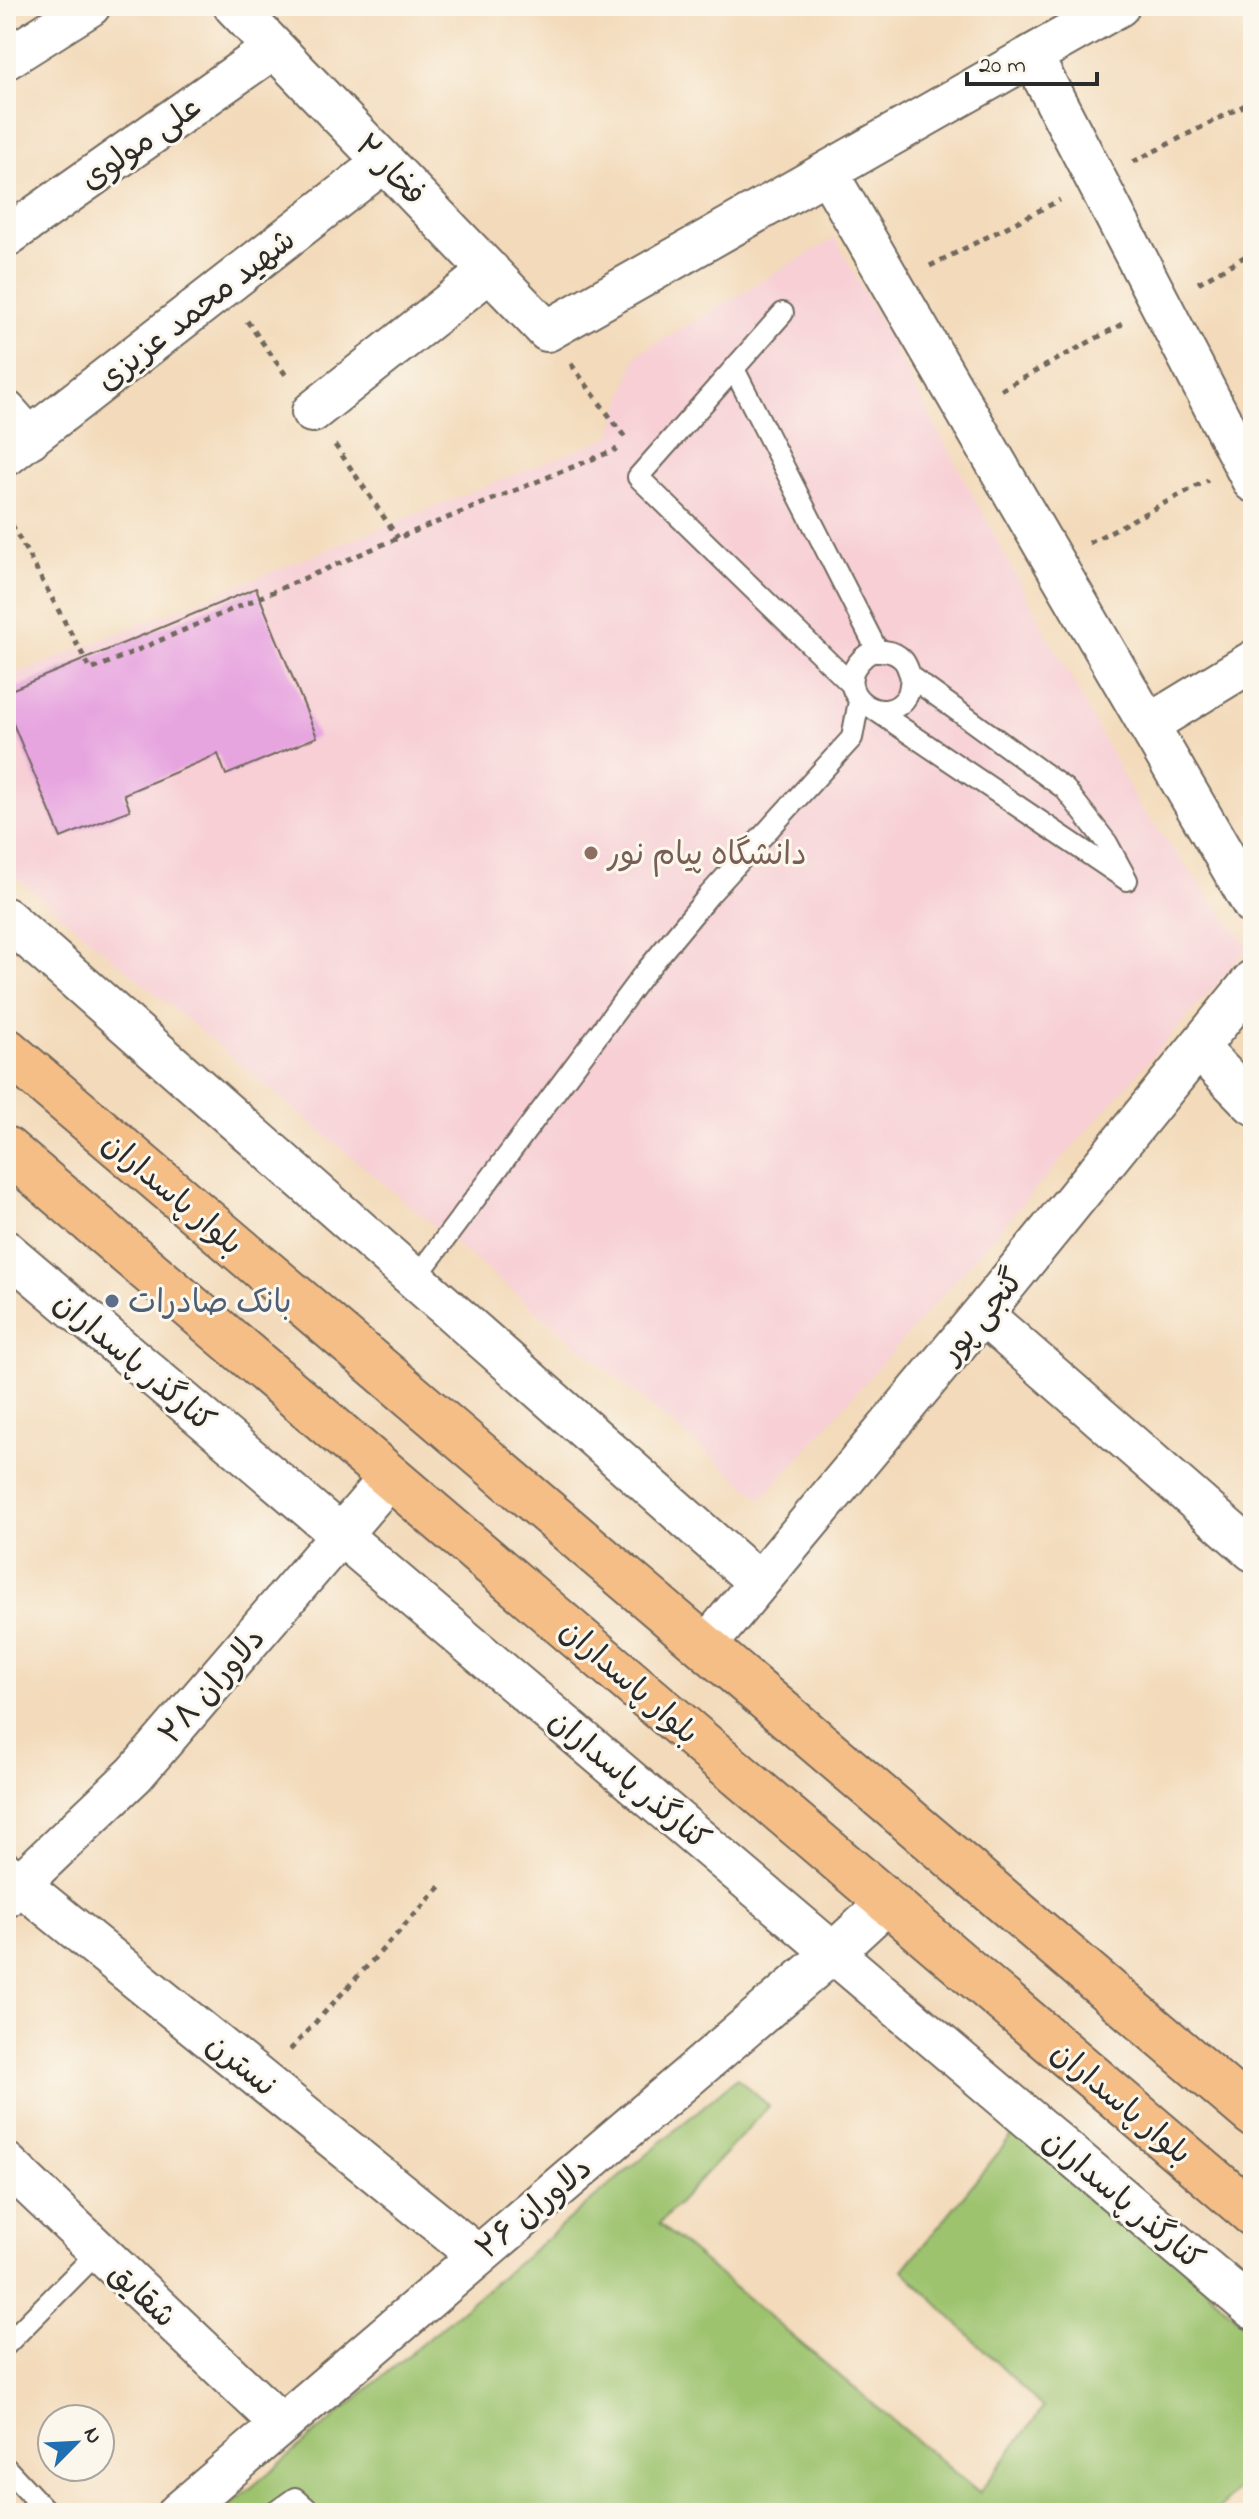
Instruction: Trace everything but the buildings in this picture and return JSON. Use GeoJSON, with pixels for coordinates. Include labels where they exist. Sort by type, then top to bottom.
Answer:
{"type":"FeatureCollection","features":[{"type":"Feature","properties":{"kind":"main road","name":"بلوار پاسداران"},"geometry":{"type":"LineString","coordinates":[[6,1050],[705,1647],[1249,2102]]}},
{"type":"Feature","properties":{"kind":"main road","name":"بلوار پاسداران"},"geometry":{"type":"LineString","coordinates":[[6,1149],[1253,2214]]}},
{"type":"Feature","properties":{"kind":"street"},"geometry":{"type":"LineString","coordinates":[[6,59],[90,6]]}},
{"type":"Feature","properties":{"kind":"street","name":"فخار ۲"},"geometry":{"type":"LineString","coordinates":[[234,6],[547,331]]}},
{"type":"Feature","properties":{"kind":"street"},"geometry":{"type":"LineString","coordinates":[[547,331],[1119,6]]}},
{"type":"Feature","properties":{"kind":"street","name":"علی مولوی"},"geometry":{"type":"LineString","coordinates":[[6,237],[274,48]]}},
{"type":"Feature","properties":{"kind":"street"},"geometry":{"type":"LineString","coordinates":[[1032,56],[1248,472]]}},
{"type":"Feature","properties":{"kind":"street","name":"شهید محمد عزیزی"},"geometry":{"type":"LineString","coordinates":[[14,435],[384,162]]}},
{"type":"Feature","properties":{"kind":"street"},"geometry":{"type":"LineString","coordinates":[[827,172],[1253,905]]}},
{"type":"Feature","properties":{"kind":"street"},"geometry":{"type":"LineString","coordinates":[[312,412],[490,271]]}},
{"type":"Feature","properties":{"kind":"street"},"geometry":{"type":"LineString","coordinates":[[1148,725],[1253,661]]}},
{"type":"Feature","properties":{"kind":"street"},"geometry":{"type":"LineString","coordinates":[[6,918],[758,1582]]}},
{"type":"Feature","properties":{"kind":"street","name":"گنجی پور"},"geometry":{"type":"LineString","coordinates":[[705,1647],[982,1314],[1253,980]]}},
{"type":"Feature","properties":{"kind":"street"},"geometry":{"type":"LineString","coordinates":[[1199,1049],[1253,1104]]}},
{"type":"Feature","properties":{"kind":"street","name":"کنارگذر پاسداران"},"geometry":{"type":"LineString","coordinates":[[6,1251],[1253,2309]]}},
{"type":"Feature","properties":{"kind":"street"},"geometry":{"type":"LineString","coordinates":[[982,1314],[1253,1551]]}},
{"type":"Feature","properties":{"kind":"street","name":"دلاوران ۲۸"},"geometry":{"type":"LineString","coordinates":[[11,1885],[135,1774],[391,1476]]}},
{"type":"Feature","properties":{"kind":"street","name":"نسترن"},"geometry":{"type":"LineString","coordinates":[[11,1885],[262,2080],[477,2255]]}},
{"type":"Feature","properties":{"kind":"street","name":"دلاوران ۲۶"},"geometry":{"type":"LineString","coordinates":[[178,2513],[834,1952],[888,1902]]}},
{"type":"Feature","properties":{"kind":"street","name":"شقایق"},"geometry":{"type":"LineString","coordinates":[[6,2163],[281,2424]]}},
{"type":"Feature","properties":{"kind":"lane"},"geometry":{"type":"LineString","coordinates":[[415,1279],[642,976],[709,895],[852,738],[862,698],[855,665],[869,652],[887,651],[903,660],[911,677],[1065,789],[1107,843],[1127,880],[862,698],[638,477],[783,313]]}},
{"type":"Feature","properties":{"kind":"lane"},"geometry":{"type":"LineString","coordinates":[[734,369],[878,652]]}},
{"type":"Feature","properties":{"kind":"lane"},"geometry":{"type":"LineString","coordinates":[[862,698],[894,708],[907,695],[911,677]]}},
{"type":"Feature","properties":{"kind":"lane"},"geometry":{"type":"LineString","coordinates":[[6,2345],[99,2251]]}},
{"type":"Feature","properties":{"kind":"lane"},"geometry":{"type":"LineString","coordinates":[[6,2468],[48,2513]]}},
{"type":"Feature","properties":{"kind":"lane"},"geometry":{"type":"LineString","coordinates":[[274,2513],[295,2498],[312,2513]]}},
{"type":"Feature","properties":{"kind":"path"},"geometry":{"type":"LineString","coordinates":[[965,410],[1253,252]]}},
{"type":"Feature","properties":{"kind":"path"},"geometry":{"type":"LineString","coordinates":[[6,514],[91,670],[398,538],[629,444],[547,331]]}},
{"type":"Feature","properties":{"kind":"path"},"geometry":{"type":"LineString","coordinates":[[1053,562],[1248,472]]}},
{"type":"Feature","properties":{"kind":"path"},"geometry":{"type":"LineString","coordinates":[[262,2080],[441,1886]]}},
{"type":"Feature","properties":{"kind":"shaded area","name":"دانشگاه پیام نور"},"geometry":{"type":"Polygon","coordinates":[[[835,238],[1140,807],[1249,947],[762,1499],[6,869],[6,707],[61,838],[129,810],[124,794],[218,754],[226,774],[317,737],[255,588],[6,692],[6,678],[611,436],[636,355],[835,238]]]}},
{"type":"Feature","properties":{"kind":"green space"},"geometry":{"type":"Polygon","coordinates":[[[737,2078],[769,2106],[659,2224],[979,2493],[1043,2408],[903,2270],[1029,2115],[1253,2334],[1253,2471],[1216,2513],[221,2513],[737,2078]]]}},
{"type":"Feature","properties":{"kind":"place","name":"دانشگاه پیام نور"},"geometry":{"type":"Point","coordinates":[591,853]}},
{"type":"Feature","properties":{"kind":"place","name":"بانک صادرات"},"geometry":{"type":"Point","coordinates":[112,1301]}}]}
